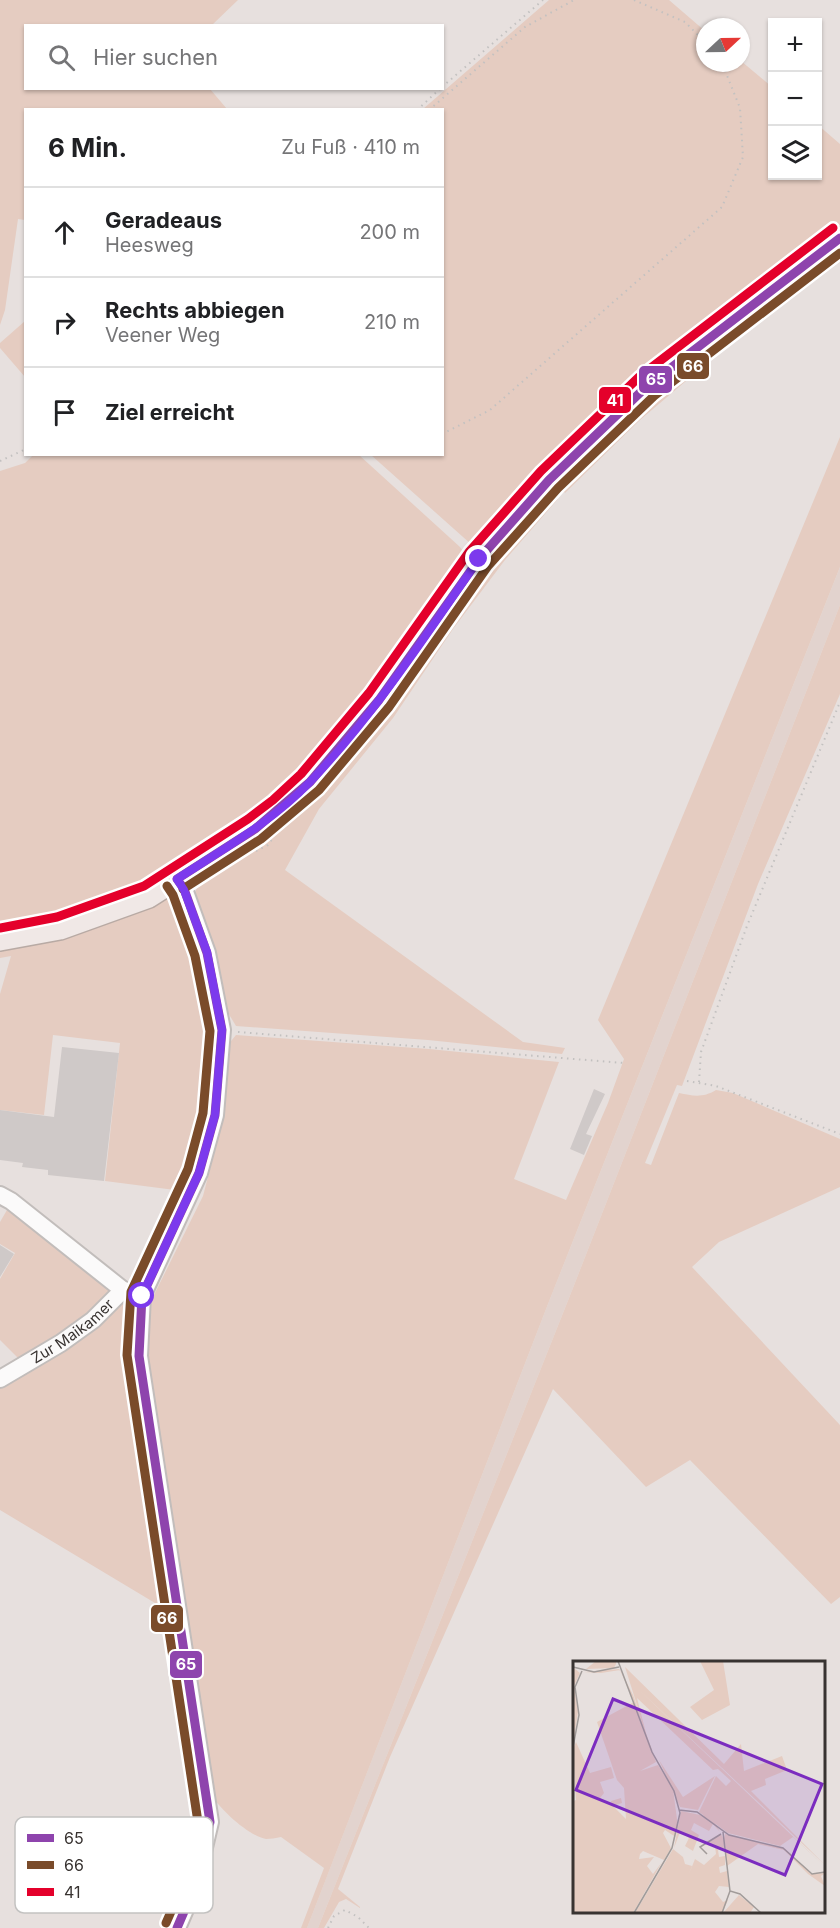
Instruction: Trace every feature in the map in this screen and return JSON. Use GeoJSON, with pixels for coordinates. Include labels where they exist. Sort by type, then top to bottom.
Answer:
{"type":"FeatureCollection","features":[{"type":"Feature","properties":{"kind":"main road"},"geometry":{"type":"LineString","coordinates":[[0,940],[60,929],[149,897],[255,828],[310,782],[379,700],[479,559],[549,480],[646,387],[840,238]]}},
{"type":"Feature","properties":{"kind":"street"},"geometry":{"type":"LineString","coordinates":[[177,879],[184,890],[207,952],[222,1030],[215,1115],[199,1173],[142,1296],[140,1356],[209,1817]]}},
{"type":"Feature","properties":{"kind":"street"},"geometry":{"type":"LineString","coordinates":[[0,1195],[11,1201],[123,1290]]}},
{"type":"Feature","properties":{"kind":"street","name":"Zur Maikamer"},"geometry":{"type":"LineString","coordinates":[[0,1379],[61,1343],[93,1320],[123,1290],[142,1296]]}},
{"type":"Feature","properties":{"kind":"street"},"geometry":{"type":"LineString","coordinates":[[177,1928],[183,1913]]}},
{"type":"Feature","properties":{"kind":"path"},"geometry":{"type":"LineString","coordinates":[[444,86],[543,0]]}},
{"type":"Feature","properties":{"kind":"path"},"geometry":{"type":"LineString","coordinates":[[431,108],[525,27],[574,0]]}},
{"type":"Feature","properties":{"kind":"path"},"geometry":{"type":"LineString","coordinates":[[634,0],[685,22],[696,33]]}},
{"type":"Feature","properties":{"kind":"path"},"geometry":{"type":"LineString","coordinates":[[444,433],[490,410],[722,207],[743,157],[741,108],[726,72]]}},
{"type":"Feature","properties":{"kind":"path"},"geometry":{"type":"LineString","coordinates":[[419,108],[440,90]]}},
{"type":"Feature","properties":{"kind":"path"},"geometry":{"type":"LineString","coordinates":[[0,461],[24,450]]}},
{"type":"Feature","properties":{"kind":"path"},"geometry":{"type":"LineString","coordinates":[[699,1082],[701,1052],[747,926],[840,702]]}},
{"type":"Feature","properties":{"kind":"path"},"geometry":{"type":"LineString","coordinates":[[247,856],[267,845],[279,832]]}},
{"type":"Feature","properties":{"kind":"path"},"geometry":{"type":"LineString","coordinates":[[222,1030],[624,1063]]}},
{"type":"Feature","properties":{"kind":"path"},"geometry":{"type":"LineString","coordinates":[[687,1082],[716,1086],[840,1134]]}},
{"type":"Feature","properties":{"kind":"path"},"geometry":{"type":"LineString","coordinates":[[328,1928],[334,1916],[345,1910],[358,1917],[369,1928]]}},
{"type":"Feature","properties":{"kind":"shaded area"},"geometry":{"type":"Polygon","coordinates":[[[0,0],[238,0],[213,24],[24,24],[24,90],[211,90],[226,108],[24,108],[24,220],[18,219],[5,310],[0,325],[0,0]]]}},
{"type":"Feature","properties":{"kind":"shaded area"},"geometry":{"type":"Polygon","coordinates":[[[549,0],[669,0],[696,23],[696,72],[750,72],[750,69],[768,84],[768,180],[822,180],[822,128],[840,144],[840,228],[638,385],[482,545],[472,545],[372,456],[444,456],[444,108],[424,108],[549,0]]]}},
{"type":"Feature","properties":{"kind":"shaded area"},"geometry":{"type":"Polygon","coordinates":[[[840,247],[840,260],[712,359],[640,420],[565,493],[559,484],[651,396],[840,247]]]}},
{"type":"Feature","properties":{"kind":"shaded area"},"geometry":{"type":"Polygon","coordinates":[[[24,322],[24,376],[0,348],[0,343],[24,322]]]}},
{"type":"Feature","properties":{"kind":"shaded area"},"geometry":{"type":"Polygon","coordinates":[[[840,437],[840,567],[548,1304],[307,1928],[301,1928],[324,1868],[281,1837],[266,1839],[244,1828],[212,1796],[144,1338],[148,1302],[154,1295],[203,1196],[220,1131],[226,1085],[227,1046],[236,1035],[429,1049],[559,1062],[514,1179],[566,1200],[608,1103],[624,1059],[598,1020],[840,437]]]}},
{"type":"Feature","properties":{"kind":"shaded area"},"geometry":{"type":"Polygon","coordinates":[[[32,456],[360,456],[460,547],[465,554],[465,566],[371,697],[318,763],[238,822],[208,852],[168,874],[101,905],[41,925],[0,932],[0,471],[25,463],[32,456]]]}},
{"type":"Feature","properties":{"kind":"shaded area"},"geometry":{"type":"Polygon","coordinates":[[[547,495],[558,499],[505,560],[453,629],[393,718],[319,809],[285,870],[523,1042],[565,1048],[562,1054],[428,1040],[236,1026],[224,1006],[194,896],[201,876],[216,865],[263,840],[296,812],[313,788],[353,747],[488,562],[547,495]]]}},
{"type":"Feature","properties":{"kind":"shaded area"},"geometry":{"type":"Polygon","coordinates":[[[840,567],[840,605],[569,1298],[318,1928],[307,1928],[548,1304],[840,567]]]}},
{"type":"Feature","properties":{"kind":"shaded area"},"geometry":{"type":"Polygon","coordinates":[[[840,605],[840,694],[758,884],[682,1086],[677,1085],[645,1163],[651,1165],[679,1093],[698,1096],[716,1090],[733,1093],[840,1139],[840,1187],[719,1242],[692,1267],[840,1425],[840,1597],[831,1604],[690,1460],[646,1487],[553,1389],[390,1757],[338,1889],[360,1908],[346,1899],[339,1902],[324,1928],[318,1928],[569,1298],[840,605]]]}},
{"type":"Feature","properties":{"kind":"shaded area"},"geometry":{"type":"Polygon","coordinates":[[[165,895],[178,900],[191,924],[205,967],[212,1011],[214,1048],[211,1106],[201,1152],[145,1275],[130,1277],[175,1190],[105,1181],[120,1043],[53,1035],[44,1115],[0,1110],[0,994],[11,956],[0,958],[0,947],[165,895]]]}},
{"type":"Feature","properties":{"kind":"shaded area"},"geometry":{"type":"Polygon","coordinates":[[[7,1210],[48,1236],[117,1290],[91,1315],[22,1362],[0,1340],[0,1279],[15,1253],[0,1244],[0,1222],[7,1210]]]}},
{"type":"Feature","properties":{"kind":"shaded area"},"geometry":{"type":"Polygon","coordinates":[[[123,1301],[132,1317],[134,1362],[202,1817],[192,1817],[160,1606],[0,1510],[0,1383],[123,1301]]]}},
{"type":"Feature","properties":{"kind":"shaded area"},"geometry":{"type":"Polygon","coordinates":[[[166,1913],[176,1913],[170,1928],[160,1928],[166,1913]]]}},
{"type":"Feature","properties":{"kind":"building"},"geometry":{"type":"Polygon","coordinates":[[[62,1047],[119,1053],[104,1181],[48,1175],[48,1170],[22,1167],[23,1163],[0,1160],[0,1110],[54,1117],[62,1047]]]}},
{"type":"Feature","properties":{"kind":"building"},"geometry":{"type":"Polygon","coordinates":[[[594,1089],[605,1094],[586,1134],[592,1136],[584,1155],[570,1149],[594,1089]]]}},
{"type":"Feature","properties":{"kind":"building"},"geometry":{"type":"Polygon","coordinates":[[[0,1245],[14,1254],[0,1277],[0,1245]]]}},
{"type":"Feature","properties":{"kind":"transit line","name":"41"},"geometry":{"type":"LineString","coordinates":[[0,928],[57,917],[144,886],[248,819],[273,800],[301,774],[369,693],[469,552],[541,471],[639,377],[833,228]]}},
{"type":"Feature","properties":{"kind":"transit line","name":"65"},"geometry":{"type":"LineString","coordinates":[[177,879],[255,829],[310,782],[379,700],[479,559],[549,480],[646,387],[840,238]]}},
{"type":"Feature","properties":{"kind":"transit line","name":"66"},"geometry":{"type":"LineString","coordinates":[[183,889],[261,839],[319,790],[389,707],[488,566],[558,488],[654,396],[840,253]]}},
{"type":"Feature","properties":{"kind":"transit line","name":"65"},"geometry":{"type":"LineString","coordinates":[[177,879],[184,889],[207,953],[222,1030],[215,1115],[199,1173],[142,1296],[139,1356],[209,1817]]}},
{"type":"Feature","properties":{"kind":"transit line","name":"66"},"geometry":{"type":"LineString","coordinates":[[167,886],[173,895],[195,956],[210,1031],[203,1113],[188,1169],[131,1292],[127,1355],[197,1817]]}},
{"type":"Feature","properties":{"kind":"transit line","name":"66"},"geometry":{"type":"LineString","coordinates":[[166,1923],[170,1913]]}},
{"type":"Feature","properties":{"kind":"transit line","name":"65"},"geometry":{"type":"LineString","coordinates":[[177,1928],[183,1913]]}},
{"type":"Feature","properties":{"kind":"route"},"geometry":{"type":"LineString","coordinates":[[142,1296],[199,1173],[215,1115],[222,1030],[207,952],[184,890],[177,879],[255,828],[310,782],[379,700],[479,559]]}}]}
